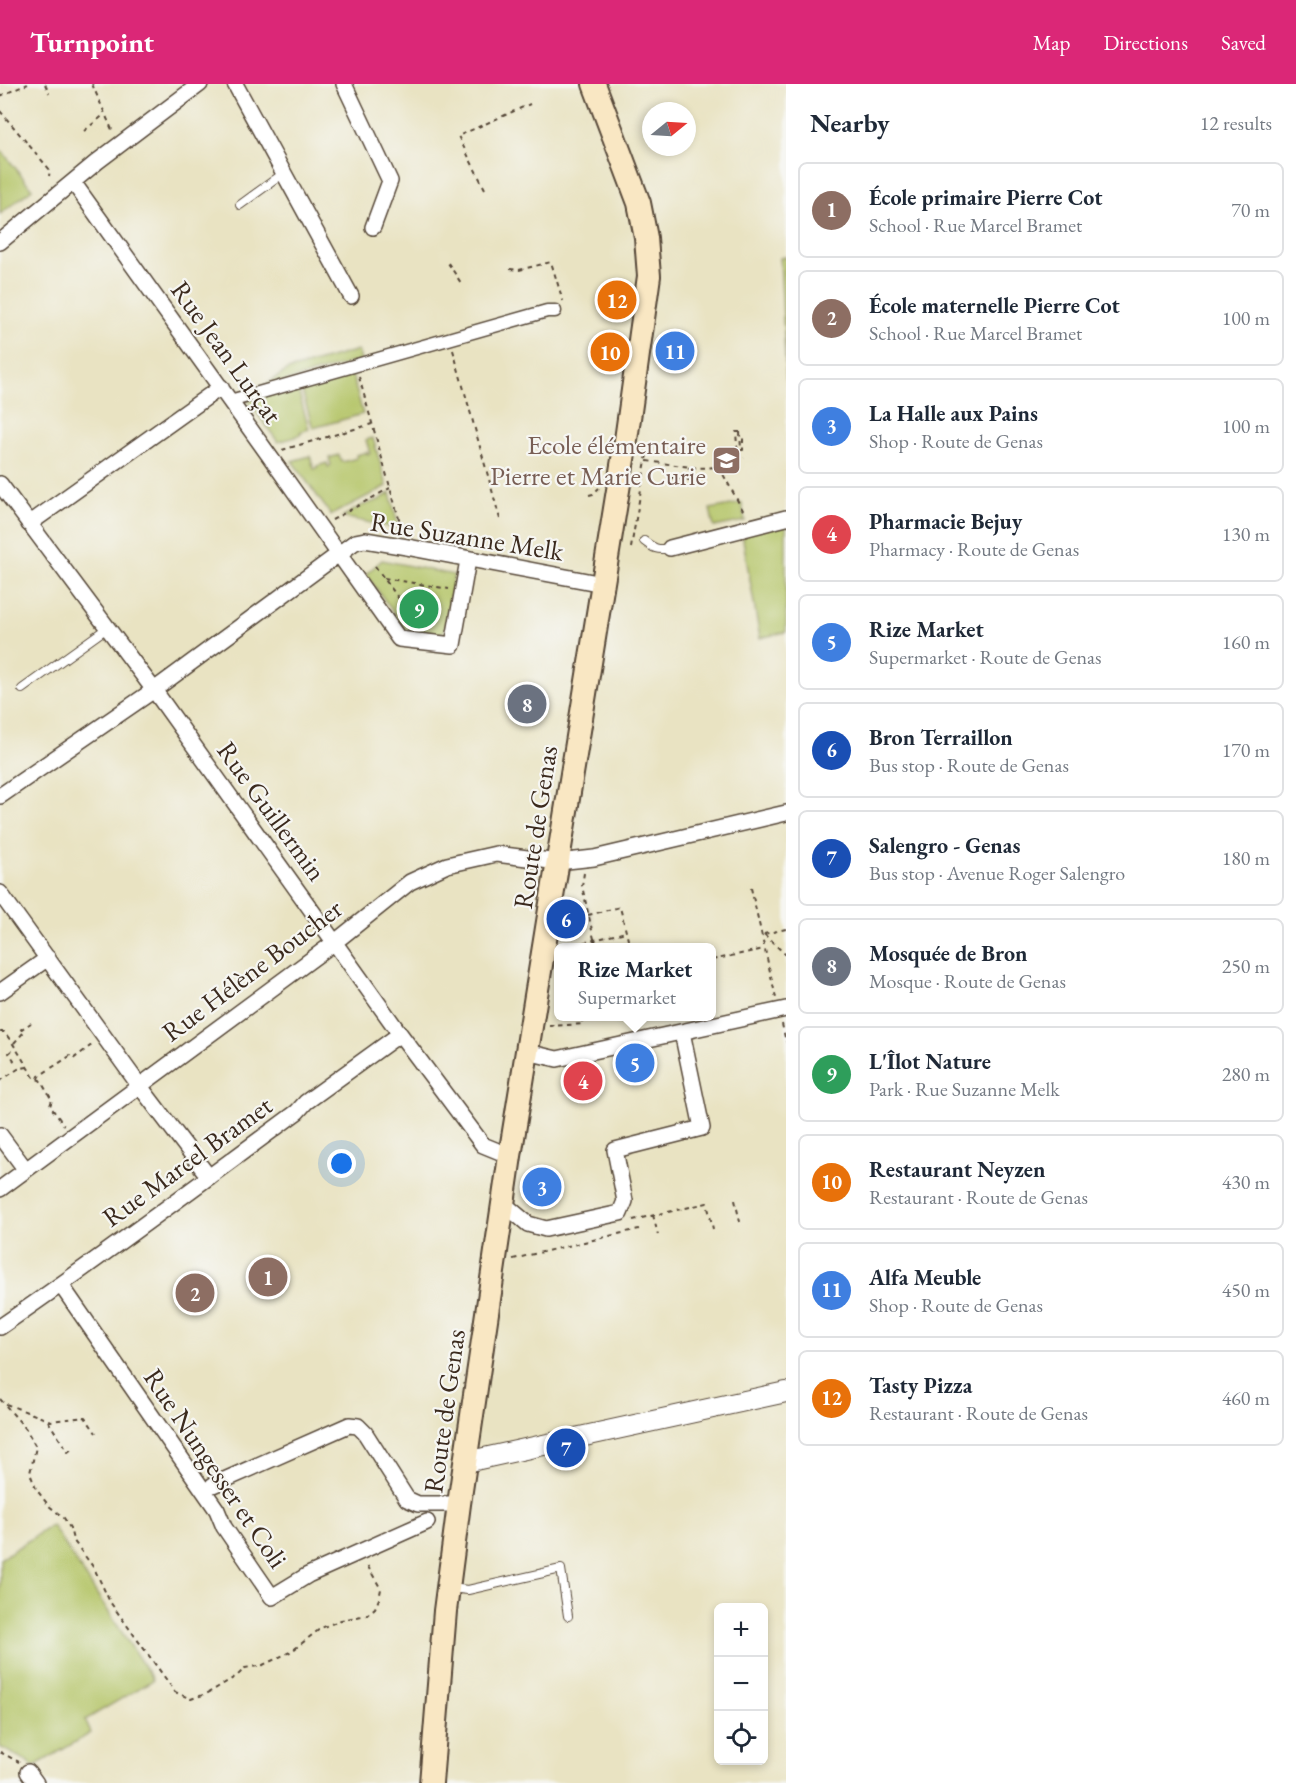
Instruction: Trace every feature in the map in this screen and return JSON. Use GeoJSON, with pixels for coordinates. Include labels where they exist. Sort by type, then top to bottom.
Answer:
{"type":"FeatureCollection","features":[{"type":"Feature","properties":{"kind":"main road","name":"Route de Genas"},"geometry":{"type":"LineString","coordinates":[[431,1783],[444,1627],[459,1504],[510,1156],[625,447],[649,276],[646,238],[639,203],[594,84]]}},
{"type":"Feature","properties":{"kind":"main road","name":"Route de Genas"},"geometry":{"type":"LineString","coordinates":[[420,1783],[428,1716],[444,1627]]}},
{"type":"Feature","properties":{"kind":"street"},"geometry":{"type":"LineString","coordinates":[[0,242],[122,143],[200,84]]}},
{"type":"Feature","properties":{"kind":"street"},"geometry":{"type":"LineString","coordinates":[[235,84],[351,296]]}},
{"type":"Feature","properties":{"kind":"street"},"geometry":{"type":"LineString","coordinates":[[344,84],[390,181],[373,227]]}},
{"type":"Feature","properties":{"kind":"street","name":"Rue Jean Lurçat"},"geometry":{"type":"LineString","coordinates":[[73,182],[399,639],[453,645],[468,560]]}},
{"type":"Feature","properties":{"kind":"street"},"geometry":{"type":"LineString","coordinates":[[230,401],[559,306]]}},
{"type":"Feature","properties":{"kind":"street"},"geometry":{"type":"LineString","coordinates":[[29,524],[220,387]]}},
{"type":"Feature","properties":{"kind":"street","name":"Rue Guillermin"},"geometry":{"type":"LineString","coordinates":[[0,484],[154,690],[400,1034],[483,1145],[510,1156]]}},
{"type":"Feature","properties":{"kind":"street"},"geometry":{"type":"LineString","coordinates":[[669,548],[786,518]]}},
{"type":"Feature","properties":{"kind":"street","name":"Rue Suzanne Melk"},"geometry":{"type":"LineString","coordinates":[[0,796],[154,690],[355,542],[365,540],[407,547],[603,584]]}},
{"type":"Feature","properties":{"kind":"street","name":"Rue Hélène Boucher"},"geometry":{"type":"LineString","coordinates":[[0,1189],[335,942],[410,882],[447,865],[496,854],[558,862],[587,859],[786,813]]}},
{"type":"Feature","properties":{"kind":"street"},"geometry":{"type":"LineString","coordinates":[[0,893],[139,1085],[209,1177]]}},
{"type":"Feature","properties":{"kind":"street"},"geometry":{"type":"LineString","coordinates":[[0,992],[48,958]]}},
{"type":"Feature","properties":{"kind":"street"},"geometry":{"type":"LineString","coordinates":[[527,1052],[557,1059],[783,1010]]}},
{"type":"Feature","properties":{"kind":"street"},"geometry":{"type":"LineString","coordinates":[[503,1203],[528,1224],[546,1229],[620,1213],[625,1201],[615,1150],[702,1128],[682,1032]]}},
{"type":"Feature","properties":{"kind":"street","name":"Rue Marcel Bramet"},"geometry":{"type":"LineString","coordinates":[[0,1327],[209,1177],[297,1112],[306,1102],[400,1034]]}},
{"type":"Feature","properties":{"kind":"street"},"geometry":{"type":"LineString","coordinates":[[0,1135],[26,1170]]}},
{"type":"Feature","properties":{"kind":"street","name":"Rue Nungesser et Coli"},"geometry":{"type":"LineString","coordinates":[[61,1285],[217,1510],[224,1527],[272,1597],[308,1575],[427,1522]]}},
{"type":"Feature","properties":{"kind":"street"},"geometry":{"type":"LineString","coordinates":[[466,1462],[786,1392]]}},
{"type":"Feature","properties":{"kind":"street","name":"Rue Nungesser et Coli"},"geometry":{"type":"LineString","coordinates":[[213,1485],[350,1425],[358,1426],[365,1433],[407,1499],[418,1504],[459,1504]]}},
{"type":"Feature","properties":{"kind":"street"},"geometry":{"type":"LineString","coordinates":[[425,1783],[429,1740],[428,1716]]}},
{"type":"Feature","properties":{"kind":"lane"},"geometry":{"type":"LineString","coordinates":[[240,205],[284,172]]}},
{"type":"Feature","properties":{"kind":"lane"},"geometry":{"type":"LineString","coordinates":[[644,541],[654,549],[669,548]]}},
{"type":"Feature","properties":{"kind":"lane"},"geometry":{"type":"LineString","coordinates":[[22,689],[107,628]]}},
{"type":"Feature","properties":{"kind":"lane"},"geometry":{"type":"LineString","coordinates":[[449,1588],[468,1590],[561,1569],[568,1616]]}},
{"type":"Feature","properties":{"kind":"path"},"geometry":{"type":"LineString","coordinates":[[0,96],[28,84]]}},
{"type":"Feature","properties":{"kind":"path"},"geometry":{"type":"LineString","coordinates":[[45,84],[49,93]]}},
{"type":"Feature","properties":{"kind":"path"},"geometry":{"type":"LineString","coordinates":[[92,84],[114,135],[122,143]]}},
{"type":"Feature","properties":{"kind":"path"},"geometry":{"type":"LineString","coordinates":[[485,189],[458,136],[530,104]]}},
{"type":"Feature","properties":{"kind":"path"},"geometry":{"type":"LineString","coordinates":[[0,111],[50,170],[49,176]]}},
{"type":"Feature","properties":{"kind":"path"},"geometry":{"type":"LineString","coordinates":[[84,131],[105,114]]}},
{"type":"Feature","properties":{"kind":"path"},"geometry":{"type":"LineString","coordinates":[[510,269],[519,270],[551,262],[559,306]]}},
{"type":"Feature","properties":{"kind":"path"},"geometry":{"type":"LineString","coordinates":[[448,263],[461,283]]}},
{"type":"Feature","properties":{"kind":"path"},"geometry":{"type":"LineString","coordinates":[[449,339],[500,519]]}},
{"type":"Feature","properties":{"kind":"path"},"geometry":{"type":"LineString","coordinates":[[356,365],[407,547]]}},
{"type":"Feature","properties":{"kind":"path"},"geometry":{"type":"LineString","coordinates":[[268,454],[372,424]]}},
{"type":"Feature","properties":{"kind":"path"},"geometry":{"type":"LineString","coordinates":[[738,460],[736,432],[740,432],[741,450],[743,450],[743,435]]}},
{"type":"Feature","properties":{"kind":"path"},"geometry":{"type":"LineString","coordinates":[[631,548],[647,454]]}},
{"type":"Feature","properties":{"kind":"path"},"geometry":{"type":"LineString","coordinates":[[646,461],[689,467],[719,467],[744,458]]}},
{"type":"Feature","properties":{"kind":"path"},"geometry":{"type":"LineString","coordinates":[[688,479],[689,467]]}},
{"type":"Feature","properties":{"kind":"path"},"geometry":{"type":"LineString","coordinates":[[719,467],[747,517]]}},
{"type":"Feature","properties":{"kind":"path"},"geometry":{"type":"LineString","coordinates":[[672,477],[688,479],[690,480],[672,477]]}},
{"type":"Feature","properties":{"kind":"path"},"geometry":{"type":"LineString","coordinates":[[319,527],[390,488]]}},
{"type":"Feature","properties":{"kind":"path"},"geometry":{"type":"LineString","coordinates":[[375,566],[402,603],[441,610]]}},
{"type":"Feature","properties":{"kind":"path"},"geometry":{"type":"LineString","coordinates":[[384,578],[452,589]]}},
{"type":"Feature","properties":{"kind":"path"},"geometry":{"type":"LineString","coordinates":[[587,859],[582,886],[596,943]]}},
{"type":"Feature","properties":{"kind":"path"},"geometry":{"type":"LineString","coordinates":[[751,888],[765,949],[783,1010],[786,1042]]}},
{"type":"Feature","properties":{"kind":"path"},"geometry":{"type":"LineString","coordinates":[[588,915],[620,907],[629,943]]}},
{"type":"Feature","properties":{"kind":"path"},"geometry":{"type":"LineString","coordinates":[[763,934],[786,929]]}},
{"type":"Feature","properties":{"kind":"path"},"geometry":{"type":"LineString","coordinates":[[580,943],[626,932]]}},
{"type":"Feature","properties":{"kind":"path"},"geometry":{"type":"LineString","coordinates":[[763,934],[786,955]]}},
{"type":"Feature","properties":{"kind":"path"},"geometry":{"type":"LineString","coordinates":[[593,943],[594,939]]}},
{"type":"Feature","properties":{"kind":"path"},"geometry":{"type":"LineString","coordinates":[[716,959],[765,949]]}},
{"type":"Feature","properties":{"kind":"path"},"geometry":{"type":"LineString","coordinates":[[532,1023],[554,1026],[583,1024],[582,1021]]}},
{"type":"Feature","properties":{"kind":"path"},"geometry":{"type":"LineString","coordinates":[[13,1061],[9,1053],[23,1034],[20,1030],[31,1023]]}},
{"type":"Feature","properties":{"kind":"path"},"geometry":{"type":"LineString","coordinates":[[0,1032],[4,1032],[52,1100],[50,1106],[65,1127]]}},
{"type":"Feature","properties":{"kind":"path"},"geometry":{"type":"LineString","coordinates":[[38,1080],[39,1076],[70,1056],[73,1059],[93,1044]]}},
{"type":"Feature","properties":{"kind":"path"},"geometry":{"type":"LineString","coordinates":[[0,1081],[18,1069],[27,1067]]}},
{"type":"Feature","properties":{"kind":"path"},"geometry":{"type":"LineString","coordinates":[[735,1200],[740,1222]]}},
{"type":"Feature","properties":{"kind":"path"},"geometry":{"type":"LineString","coordinates":[[629,1221],[707,1203],[713,1228]]}},
{"type":"Feature","properties":{"kind":"path"},"geometry":{"type":"LineString","coordinates":[[653,1215],[658,1235]]}},
{"type":"Feature","properties":{"kind":"path"},"geometry":{"type":"LineString","coordinates":[[495,1263],[639,1229]]}},
{"type":"Feature","properties":{"kind":"path"},"geometry":{"type":"LineString","coordinates":[[0,1399],[26,1429],[36,1447],[30,1473],[36,1489],[64,1518],[70,1527],[73,1540],[94,1568],[110,1602],[175,1692],[191,1700],[237,1676],[245,1668],[263,1665],[292,1651],[321,1628],[341,1620],[367,1615],[375,1608],[381,1589],[360,1552]]}},
{"type":"Feature","properties":{"kind":"path"},"geometry":{"type":"LineString","coordinates":[[6,1404],[48,1421],[85,1417],[96,1433]]}},
{"type":"Feature","properties":{"kind":"path"},"geometry":{"type":"LineString","coordinates":[[48,1421],[68,1452],[73,1448]]}},
{"type":"Feature","properties":{"kind":"path"},"geometry":{"type":"LineString","coordinates":[[0,1752],[20,1763],[32,1777]]}},
{"type":"Feature","properties":{"kind":"green space"},"geometry":{"type":"Polygon","coordinates":[[[2,151],[32,189],[0,214],[0,152],[2,151]]]}},
{"type":"Feature","properties":{"kind":"green space"},"geometry":{"type":"Polygon","coordinates":[[[786,257],[786,380],[780,258],[786,257]]]}},
{"type":"Feature","properties":{"kind":"green space"},"geometry":{"type":"Polygon","coordinates":[[[358,350],[361,360],[258,389],[288,370],[358,350]]]}},
{"type":"Feature","properties":{"kind":"green space"},"geometry":{"type":"Polygon","coordinates":[[[352,375],[363,414],[313,428],[301,388],[352,375]]]}},
{"type":"Feature","properties":{"kind":"green space"},"geometry":{"type":"Polygon","coordinates":[[[297,386],[309,429],[300,432],[301,434],[296,437],[278,442],[247,400],[297,386]]]}},
{"type":"Feature","properties":{"kind":"green space"},"geometry":{"type":"Polygon","coordinates":[[[373,438],[387,486],[331,515],[292,461],[310,456],[314,469],[327,463],[328,467],[331,465],[329,458],[339,455],[342,462],[357,458],[356,455],[370,453],[366,440],[373,438]]]}},
{"type":"Feature","properties":{"kind":"green space"},"geometry":{"type":"Polygon","coordinates":[[[390,493],[398,525],[395,528],[342,517],[361,506],[379,500],[390,493]]]}},
{"type":"Feature","properties":{"kind":"green space"},"geometry":{"type":"Polygon","coordinates":[[[742,503],[745,521],[714,527],[710,509],[742,503]]]}},
{"type":"Feature","properties":{"kind":"green space"},"geometry":{"type":"Polygon","coordinates":[[[786,523],[786,632],[760,638],[742,534],[786,523]]]}},
{"type":"Feature","properties":{"kind":"green space"},"geometry":{"type":"Polygon","coordinates":[[[382,560],[454,575],[444,631],[431,635],[405,629],[366,574],[382,560]]]}},
{"type":"Feature","properties":{"kind":"green space"},"geometry":{"type":"Polygon","coordinates":[[[52,1525],[153,1680],[85,1720],[91,1733],[33,1767],[27,1761],[0,1747],[0,1559],[52,1525]]]}},
{"type":"Feature","properties":{"kind":"place","name":"Tasty Pizza"},"geometry":{"type":"Point","coordinates":[617,300]}},
{"type":"Feature","properties":{"kind":"place","name":"Alfa Meuble"},"geometry":{"type":"Point","coordinates":[675,351]}},
{"type":"Feature","properties":{"kind":"place","name":"Restaurant Neyzen"},"geometry":{"type":"Point","coordinates":[610,352]}},
{"type":"Feature","properties":{"kind":"place","name":"Ecole élémentaire Pierre et Marie Curie"},"geometry":{"type":"Point","coordinates":[727,460]}},
{"type":"Feature","properties":{"kind":"place","name":"L'Îlot Nature"},"geometry":{"type":"Point","coordinates":[419,609]}},
{"type":"Feature","properties":{"kind":"place","name":"Mosquée de Bron"},"geometry":{"type":"Point","coordinates":[527,704]}},
{"type":"Feature","properties":{"kind":"place","name":"Bron Terraillon"},"geometry":{"type":"Point","coordinates":[566,919]}},
{"type":"Feature","properties":{"kind":"place","name":"Rize Market"},"geometry":{"type":"Point","coordinates":[635,1063]}},
{"type":"Feature","properties":{"kind":"place","name":"Pharmacie Bejuy"},"geometry":{"type":"Point","coordinates":[583,1081]}},
{"type":"Feature","properties":{"kind":"place","name":"La Halle aux Pains"},"geometry":{"type":"Point","coordinates":[542,1187]}},
{"type":"Feature","properties":{"kind":"place","name":"École primaire Pierre Cot"},"geometry":{"type":"Point","coordinates":[268,1277]}},
{"type":"Feature","properties":{"kind":"place","name":"École maternelle Pierre Cot"},"geometry":{"type":"Point","coordinates":[195,1293]}},
{"type":"Feature","properties":{"kind":"place","name":"Salengro - Genas"},"geometry":{"type":"Point","coordinates":[566,1448]}}]}
